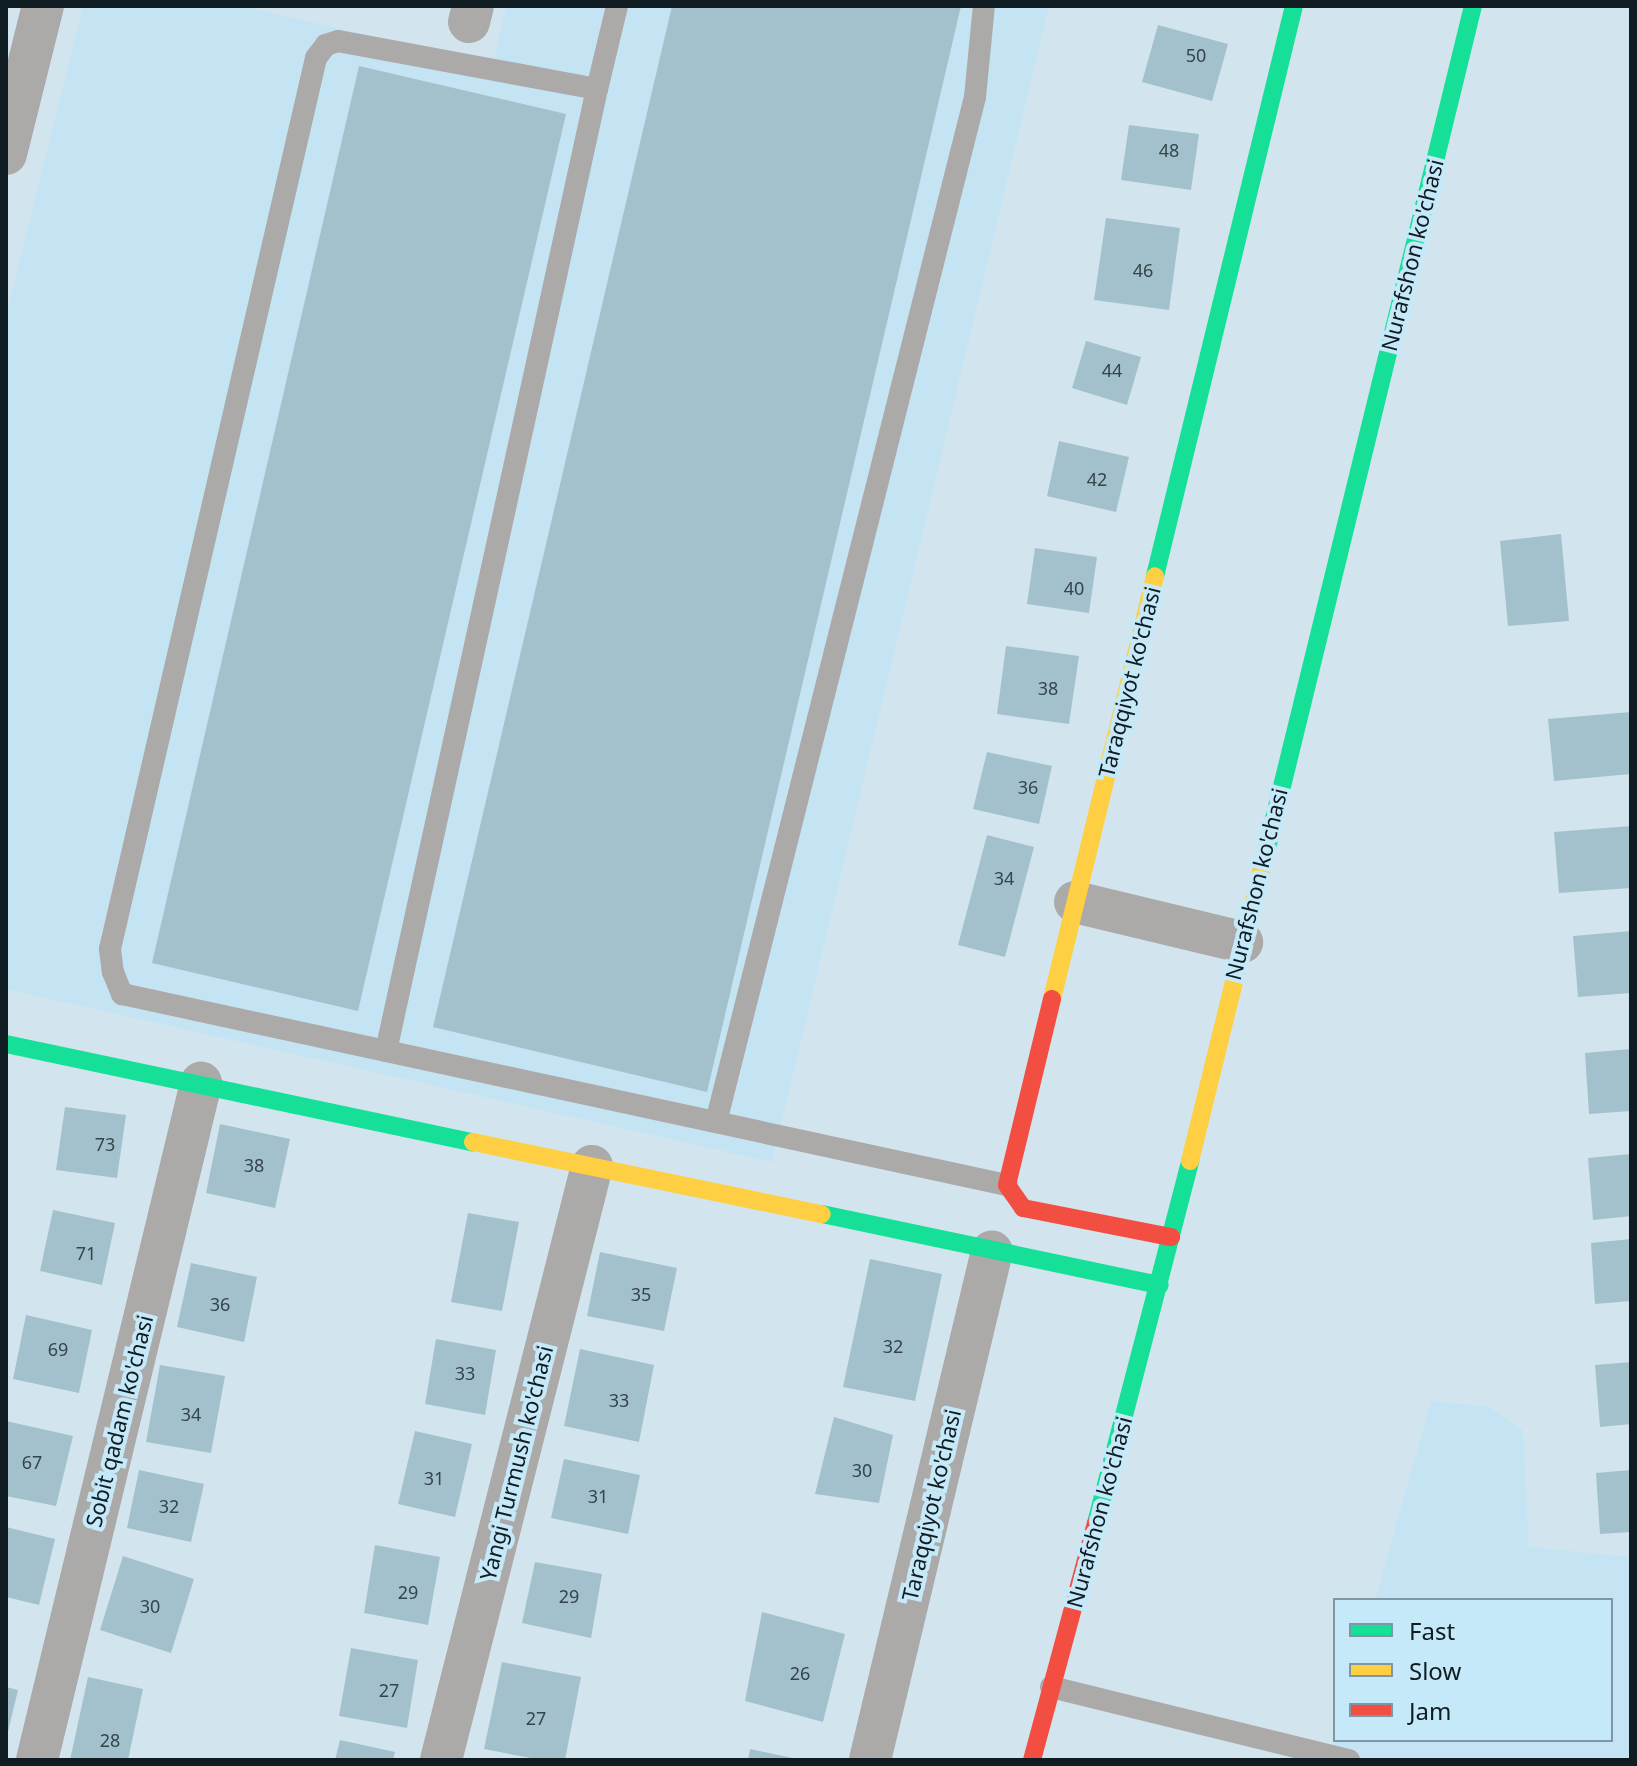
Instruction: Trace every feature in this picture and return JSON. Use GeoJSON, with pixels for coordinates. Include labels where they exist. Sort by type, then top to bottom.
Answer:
{"type":"FeatureCollection","features":[{"type":"Feature","properties":{"kind":"street"},"geometry":{"type":"LineString","coordinates":[[6,154],[15,76],[43,6]]}},
{"type":"Feature","properties":{"kind":"street","name":"Taraqqiyot ko'chasi"},"geometry":{"type":"LineString","coordinates":[[1007,1185],[1294,6]]}},
{"type":"Feature","properties":{"kind":"street","name":"Nurafshon ko'chasi"},"geometry":{"type":"LineString","coordinates":[[1032,1760],[1160,1285],[1473,6]]}},
{"type":"Feature","properties":{"kind":"street"},"geometry":{"type":"LineString","coordinates":[[1075,902],[1242,942]]}},
{"type":"Feature","properties":{"kind":"street"},"geometry":{"type":"LineString","coordinates":[[6,1044],[1160,1285]]}},
{"type":"Feature","properties":{"kind":"street","name":"Sobit qadam ko'chasi"},"geometry":{"type":"LineString","coordinates":[[37,1760],[201,1083]]}},
{"type":"Feature","properties":{"kind":"street","name":"Yangi Turmush ko'chasi"},"geometry":{"type":"LineString","coordinates":[[441,1760],[592,1166]]}},
{"type":"Feature","properties":{"kind":"street"},"geometry":{"type":"LineString","coordinates":[[1007,1185],[1023,1208],[1171,1237]]}},
{"type":"Feature","properties":{"kind":"street","name":"Taraqqiyot ko'chasi"},"geometry":{"type":"LineString","coordinates":[[870,1760],[992,1251]]}},
{"type":"Feature","properties":{"kind":"lane"},"geometry":{"type":"LineString","coordinates":[[386,1051],[617,6]]}},
{"type":"Feature","properties":{"kind":"lane"},"geometry":{"type":"LineString","coordinates":[[716,1122],[975,97],[984,6]]}},
{"type":"Feature","properties":{"kind":"lane"},"geometry":{"type":"LineString","coordinates":[[597,89],[338,41],[326,45],[316,58],[110,949],[122,994],[1007,1185]]}},
{"type":"Feature","properties":{"kind":"lane"},"geometry":{"type":"LineString","coordinates":[[1051,1687],[1349,1760]]}},
{"type":"Feature","properties":{"kind":"shaded area"},"geometry":{"type":"Polygon","coordinates":[[[83,6],[241,6],[493,63],[506,6],[1049,6],[772,1162],[6,989],[6,316],[83,6]]]}},
{"type":"Feature","properties":{"kind":"shaded area"},"geometry":{"type":"Polygon","coordinates":[[[1431,1401],[1490,1407],[1523,1431],[1529,1547],[1631,1557],[1631,1760],[1330,1760],[1334,1742],[1613,1742],[1613,1598],[1376,1598],[1431,1401]]]}},
{"type":"Feature","properties":{"kind":"building"},"geometry":{"type":"Polygon","coordinates":[[[672,6],[961,6],[707,1092],[433,1027],[672,6]]]}},
{"type":"Feature","properties":{"kind":"building"},"geometry":{"type":"Polygon","coordinates":[[[1158,25],[1228,44],[1212,101],[1142,82],[1158,25]]]}},
{"type":"Feature","properties":{"kind":"building"},"geometry":{"type":"Polygon","coordinates":[[[359,66],[566,114],[358,1011],[152,963],[359,66]]]}},
{"type":"Feature","properties":{"kind":"building"},"geometry":{"type":"Polygon","coordinates":[[[1129,125],[1199,134],[1191,190],[1121,180],[1129,125]]]}},
{"type":"Feature","properties":{"kind":"building"},"geometry":{"type":"Polygon","coordinates":[[[1106,218],[1180,228],[1169,310],[1094,300],[1106,218]]]}},
{"type":"Feature","properties":{"kind":"building"},"geometry":{"type":"Polygon","coordinates":[[[1086,341],[1141,357],[1127,405],[1072,388],[1086,341]]]}},
{"type":"Feature","properties":{"kind":"building"},"geometry":{"type":"Polygon","coordinates":[[[1059,441],[1129,457],[1116,512],[1047,496],[1059,441]]]}},
{"type":"Feature","properties":{"kind":"building"},"geometry":{"type":"Polygon","coordinates":[[[1561,534],[1569,621],[1508,626],[1500,541],[1561,534]]]}},
{"type":"Feature","properties":{"kind":"building"},"geometry":{"type":"Polygon","coordinates":[[[1035,548],[1097,557],[1089,613],[1027,604],[1035,548]]]}},
{"type":"Feature","properties":{"kind":"building"},"geometry":{"type":"Polygon","coordinates":[[[1006,646],[1079,656],[1069,724],[997,714],[1006,646]]]}},
{"type":"Feature","properties":{"kind":"building"},"geometry":{"type":"Polygon","coordinates":[[[1631,712],[1631,774],[1554,781],[1548,719],[1631,712]]]}},
{"type":"Feature","properties":{"kind":"building"},"geometry":{"type":"Polygon","coordinates":[[[987,752],[1052,766],[1039,824],[973,809],[987,752]]]}},
{"type":"Feature","properties":{"kind":"building"},"geometry":{"type":"Polygon","coordinates":[[[1631,826],[1631,888],[1559,893],[1554,832],[1631,826]]]}},
{"type":"Feature","properties":{"kind":"building"},"geometry":{"type":"Polygon","coordinates":[[[987,835],[1034,847],[1005,957],[958,945],[987,835]]]}},
{"type":"Feature","properties":{"kind":"building"},"geometry":{"type":"Polygon","coordinates":[[[1631,931],[1631,993],[1578,997],[1573,936],[1631,931]]]}},
{"type":"Feature","properties":{"kind":"building"},"geometry":{"type":"Polygon","coordinates":[[[1631,1049],[1631,1111],[1589,1114],[1585,1053],[1631,1049]]]}},
{"type":"Feature","properties":{"kind":"building"},"geometry":{"type":"Polygon","coordinates":[[[65,1107],[126,1115],[117,1178],[56,1170],[65,1107]]]}},
{"type":"Feature","properties":{"kind":"building"},"geometry":{"type":"Polygon","coordinates":[[[220,1124],[290,1139],[275,1208],[206,1193],[220,1124]]]}},
{"type":"Feature","properties":{"kind":"building"},"geometry":{"type":"Polygon","coordinates":[[[1631,1154],[1631,1216],[1593,1220],[1588,1158],[1631,1154]]]}},
{"type":"Feature","properties":{"kind":"building"},"geometry":{"type":"Polygon","coordinates":[[[53,1210],[115,1223],[102,1285],[40,1271],[53,1210]]]}},
{"type":"Feature","properties":{"kind":"building"},"geometry":{"type":"Polygon","coordinates":[[[468,1213],[519,1222],[502,1311],[451,1302],[468,1213]]]}},
{"type":"Feature","properties":{"kind":"building"},"geometry":{"type":"Polygon","coordinates":[[[1631,1239],[1631,1301],[1595,1304],[1591,1243],[1631,1239]]]}},
{"type":"Feature","properties":{"kind":"building"},"geometry":{"type":"Polygon","coordinates":[[[600,1252],[677,1268],[664,1331],[587,1316],[600,1252]]]}},
{"type":"Feature","properties":{"kind":"building"},"geometry":{"type":"Polygon","coordinates":[[[870,1259],[942,1274],[915,1401],[843,1387],[870,1259]]]}},
{"type":"Feature","properties":{"kind":"building"},"geometry":{"type":"Polygon","coordinates":[[[191,1263],[257,1277],[244,1342],[177,1327],[191,1263]]]}},
{"type":"Feature","properties":{"kind":"building"},"geometry":{"type":"Polygon","coordinates":[[[26,1315],[92,1330],[79,1393],[13,1379],[26,1315]]]}},
{"type":"Feature","properties":{"kind":"building"},"geometry":{"type":"Polygon","coordinates":[[[436,1339],[496,1350],[485,1415],[425,1404],[436,1339]]]}},
{"type":"Feature","properties":{"kind":"building"},"geometry":{"type":"Polygon","coordinates":[[[580,1349],[654,1365],[639,1442],[564,1426],[580,1349]]]}},
{"type":"Feature","properties":{"kind":"building"},"geometry":{"type":"Polygon","coordinates":[[[1631,1362],[1631,1424],[1600,1427],[1595,1365],[1631,1362]]]}},
{"type":"Feature","properties":{"kind":"building"},"geometry":{"type":"Polygon","coordinates":[[[160,1365],[225,1376],[211,1453],[146,1442],[160,1365]]]}},
{"type":"Feature","properties":{"kind":"building"},"geometry":{"type":"Polygon","coordinates":[[[834,1417],[893,1435],[879,1503],[815,1494],[834,1417]]]}},
{"type":"Feature","properties":{"kind":"building"},"geometry":{"type":"Polygon","coordinates":[[[6,1421],[73,1436],[56,1506],[6,1496],[6,1421]]]}},
{"type":"Feature","properties":{"kind":"building"},"geometry":{"type":"Polygon","coordinates":[[[415,1431],[472,1444],[455,1517],[398,1504],[415,1431]]]}},
{"type":"Feature","properties":{"kind":"building"},"geometry":{"type":"Polygon","coordinates":[[[564,1459],[640,1475],[628,1534],[551,1518],[564,1459]]]}},
{"type":"Feature","properties":{"kind":"building"},"geometry":{"type":"Polygon","coordinates":[[[139,1470],[204,1484],[191,1542],[127,1528],[139,1470]]]}},
{"type":"Feature","properties":{"kind":"building"},"geometry":{"type":"Polygon","coordinates":[[[1631,1470],[1631,1532],[1600,1534],[1596,1473],[1631,1470]]]}},
{"type":"Feature","properties":{"kind":"building"},"geometry":{"type":"Polygon","coordinates":[[[6,1527],[55,1539],[39,1605],[6,1597],[6,1527]]]}},
{"type":"Feature","properties":{"kind":"building"},"geometry":{"type":"Polygon","coordinates":[[[375,1545],[440,1557],[428,1625],[364,1613],[375,1545]]]}},
{"type":"Feature","properties":{"kind":"building"},"geometry":{"type":"Polygon","coordinates":[[[123,1556],[194,1579],[171,1653],[100,1630],[123,1556]]]}},
{"type":"Feature","properties":{"kind":"building"},"geometry":{"type":"Polygon","coordinates":[[[535,1562],[602,1574],[591,1638],[522,1623],[535,1562]]]}},
{"type":"Feature","properties":{"kind":"building"},"geometry":{"type":"Polygon","coordinates":[[[762,1612],[845,1634],[823,1722],[745,1701],[762,1612]]]}},
{"type":"Feature","properties":{"kind":"building"},"geometry":{"type":"Polygon","coordinates":[[[351,1648],[418,1660],[407,1728],[339,1716],[351,1648]]]}},
{"type":"Feature","properties":{"kind":"building"},"geometry":{"type":"Polygon","coordinates":[[[502,1662],[581,1677],[565,1760],[541,1760],[484,1749],[502,1662]]]}},
{"type":"Feature","properties":{"kind":"building"},"geometry":{"type":"Polygon","coordinates":[[[88,1677],[143,1689],[128,1760],[70,1760],[88,1677]]]}},
{"type":"Feature","properties":{"kind":"building"},"geometry":{"type":"Polygon","coordinates":[[[6,1687],[18,1690],[7,1736],[6,1736],[6,1687]]]}},
{"type":"Feature","properties":{"kind":"building"},"geometry":{"type":"Polygon","coordinates":[[[340,1740],[395,1752],[393,1760],[335,1760],[340,1740]]]}},
{"type":"Feature","properties":{"kind":"building"},"geometry":{"type":"Polygon","coordinates":[[[750,1749],[797,1759],[797,1760],[748,1760],[750,1749]]]}},
{"type":"Feature","properties":{"kind":"traffic: fast"},"geometry":{"type":"LineString","coordinates":[[1155,576],[1294,6]]}},
{"type":"Feature","properties":{"kind":"traffic: fast"},"geometry":{"type":"LineString","coordinates":[[1263,864],[1473,6]]}},
{"type":"Feature","properties":{"kind":"traffic: fast"},"geometry":{"type":"LineString","coordinates":[[6,1044],[473,1142]]}},
{"type":"Feature","properties":{"kind":"traffic: fast"},"geometry":{"type":"LineString","coordinates":[[1096,1523],[1190,1161]]}},
{"type":"Feature","properties":{"kind":"traffic: fast"},"geometry":{"type":"LineString","coordinates":[[822,1214],[1160,1285]]}},
{"type":"Feature","properties":{"kind":"traffic: slow"},"geometry":{"type":"LineString","coordinates":[[1052,999],[1155,576]]}},
{"type":"Feature","properties":{"kind":"traffic: slow"},"geometry":{"type":"LineString","coordinates":[[1190,1161],[1263,864]]}},
{"type":"Feature","properties":{"kind":"traffic: slow"},"geometry":{"type":"LineString","coordinates":[[473,1142],[822,1214]]}},
{"type":"Feature","properties":{"kind":"traffic: jam"},"geometry":{"type":"LineString","coordinates":[[1052,999],[1007,1185],[1023,1208],[1171,1237]]}},
{"type":"Feature","properties":{"kind":"traffic: jam"},"geometry":{"type":"LineString","coordinates":[[1032,1760],[1096,1523]]}}]}
